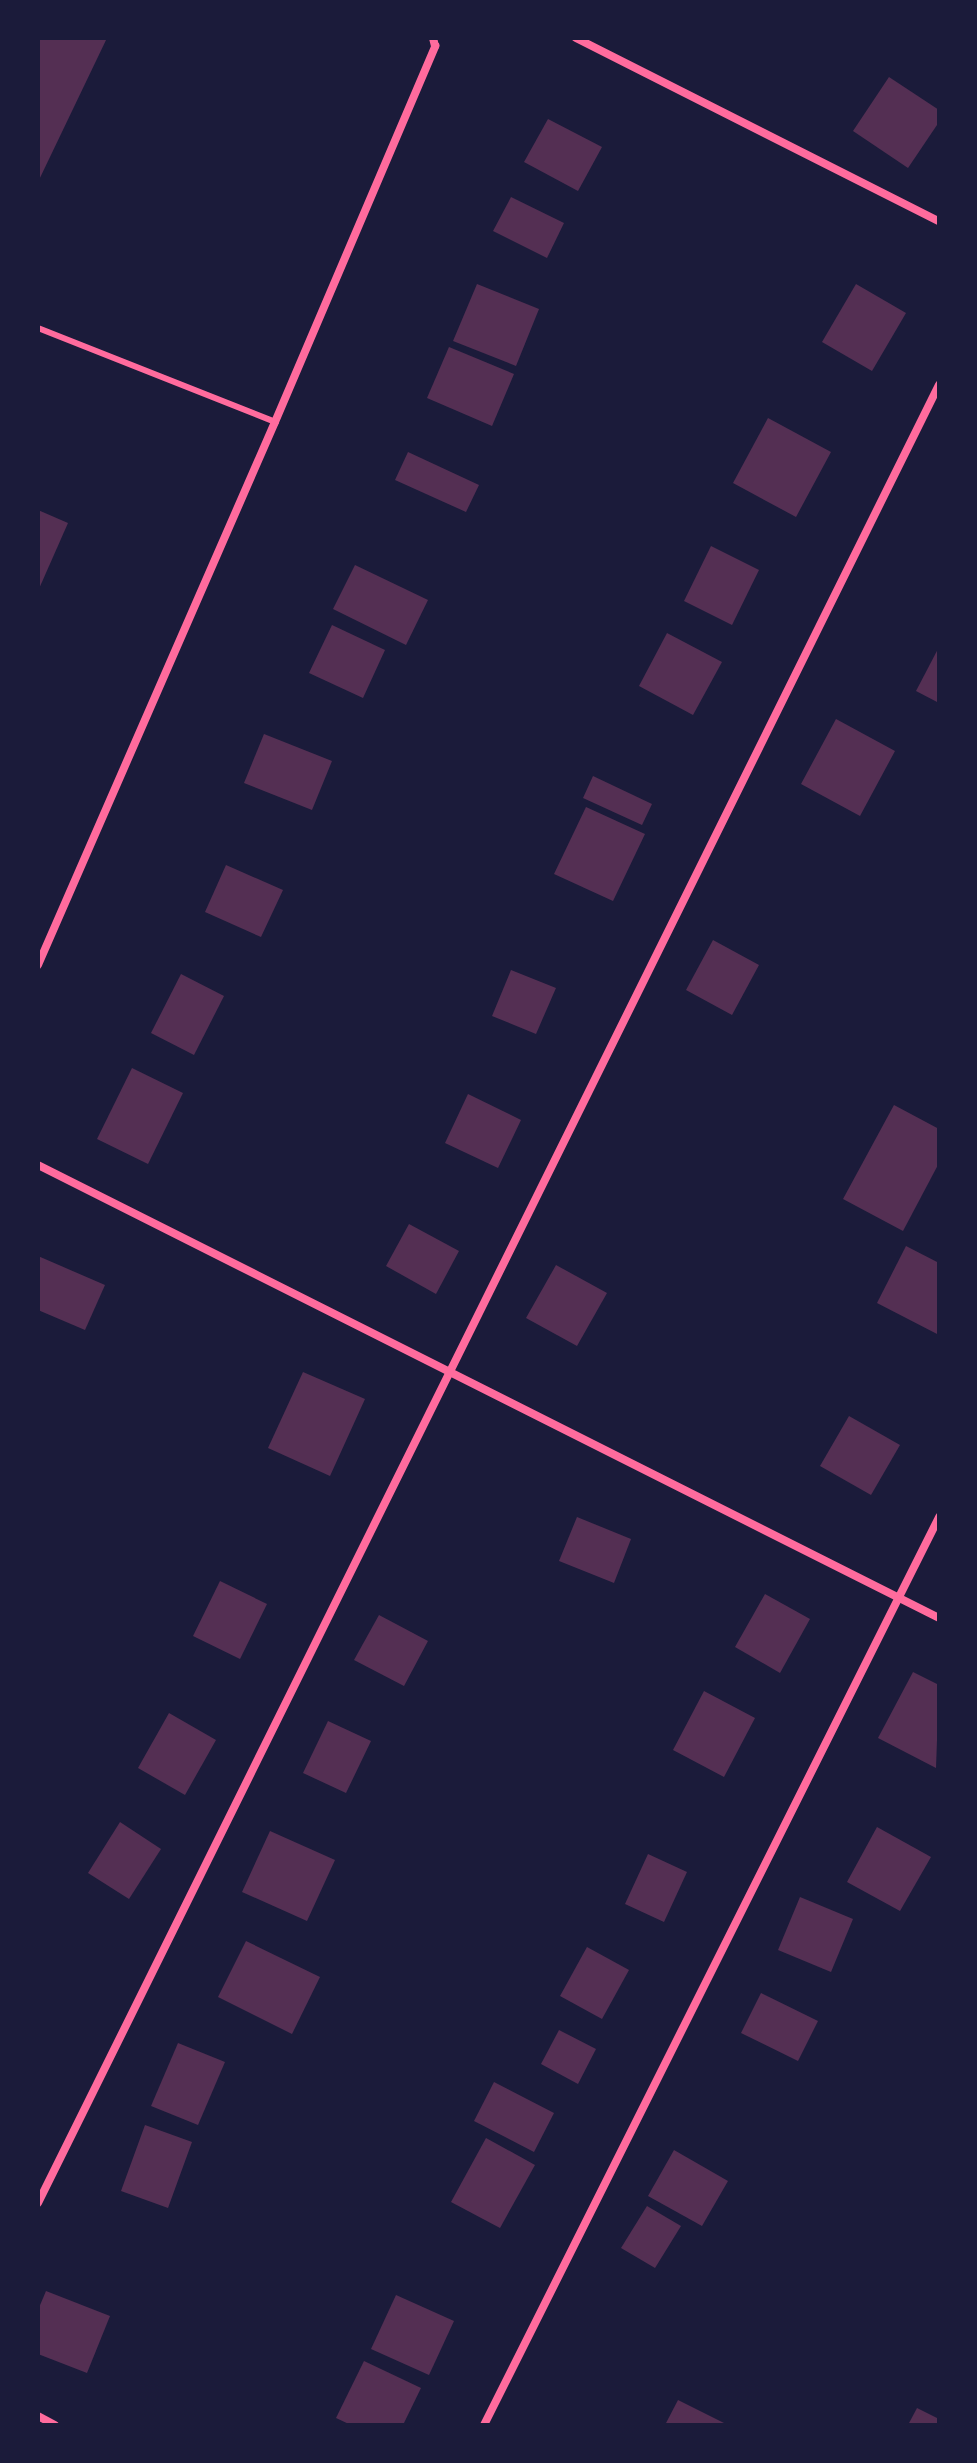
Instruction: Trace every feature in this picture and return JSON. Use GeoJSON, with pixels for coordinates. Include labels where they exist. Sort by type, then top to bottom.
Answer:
{"type":"FeatureCollection","features":[{"type":"Feature","properties":{"kind":"street"},"geometry":{"type":"LineString","coordinates":[[38,965],[275,422],[435,46],[433,38]]}},
{"type":"Feature","properties":{"kind":"street"},"geometry":{"type":"LineString","coordinates":[[576,38],[939,221]]}},
{"type":"Feature","properties":{"kind":"street"},"geometry":{"type":"LineString","coordinates":[[38,2203],[939,385]]}},
{"type":"Feature","properties":{"kind":"street"},"geometry":{"type":"LineString","coordinates":[[38,1165],[939,1618]]}},
{"type":"Feature","properties":{"kind":"street"},"geometry":{"type":"LineString","coordinates":[[484,2425],[939,1517]]}},
{"type":"Feature","properties":{"kind":"street"},"geometry":{"type":"LineString","coordinates":[[38,2416],[55,2425]]}},
{"type":"Feature","properties":{"kind":"lane"},"geometry":{"type":"LineString","coordinates":[[38,328],[275,422]]}},
{"type":"Feature","properties":{"kind":"building"},"geometry":{"type":"Polygon","coordinates":[[[38,38],[107,38],[38,182],[38,38]]]}},
{"type":"Feature","properties":{"kind":"building"},"geometry":{"type":"Polygon","coordinates":[[[889,77],[939,110],[939,122],[908,168],[853,131],[889,77]]]}},
{"type":"Feature","properties":{"kind":"building"},"geometry":{"type":"Polygon","coordinates":[[[548,119],[602,147],[578,191],[524,162],[548,119]]]}},
{"type":"Feature","properties":{"kind":"building"},"geometry":{"type":"Polygon","coordinates":[[[511,197],[564,223],[547,258],[493,231],[511,197]]]}},
{"type":"Feature","properties":{"kind":"building"},"geometry":{"type":"Polygon","coordinates":[[[477,284],[539,309],[516,366],[453,341],[477,284]]]}},
{"type":"Feature","properties":{"kind":"building"},"geometry":{"type":"Polygon","coordinates":[[[856,284],[906,313],[872,371],[822,342],[856,284]]]}},
{"type":"Feature","properties":{"kind":"building"},"geometry":{"type":"Polygon","coordinates":[[[449,347],[514,374],[492,426],[427,398],[449,347]]]}},
{"type":"Feature","properties":{"kind":"building"},"geometry":{"type":"Polygon","coordinates":[[[768,418],[831,452],[796,517],[733,483],[768,418]]]}},
{"type":"Feature","properties":{"kind":"building"},"geometry":{"type":"Polygon","coordinates":[[[408,452],[479,485],[466,512],[395,480],[408,452]]]}},
{"type":"Feature","properties":{"kind":"building"},"geometry":{"type":"Polygon","coordinates":[[[38,510],[68,523],[38,591],[38,510]]]}},
{"type":"Feature","properties":{"kind":"building"},"geometry":{"type":"Polygon","coordinates":[[[711,546],[759,570],[732,625],[684,601],[711,546]]]}},
{"type":"Feature","properties":{"kind":"building"},"geometry":{"type":"Polygon","coordinates":[[[355,565],[428,600],[406,645],[333,609],[355,565]]]}},
{"type":"Feature","properties":{"kind":"building"},"geometry":{"type":"Polygon","coordinates":[[[332,625],[385,650],[363,698],[309,673],[332,625]]]}},
{"type":"Feature","properties":{"kind":"building"},"geometry":{"type":"Polygon","coordinates":[[[667,633],[722,662],[693,715],[639,686],[667,633]]]}},
{"type":"Feature","properties":{"kind":"building"},"geometry":{"type":"Polygon","coordinates":[[[939,647],[939,703],[916,691],[939,647]]]}},
{"type":"Feature","properties":{"kind":"building"},"geometry":{"type":"Polygon","coordinates":[[[836,719],[895,751],[860,816],[801,784],[836,719]]]}},
{"type":"Feature","properties":{"kind":"building"},"geometry":{"type":"Polygon","coordinates":[[[264,734],[332,761],[312,810],[244,783],[264,734]]]}},
{"type":"Feature","properties":{"kind":"building"},"geometry":{"type":"Polygon","coordinates":[[[593,776],[652,804],[642,825],[583,798],[593,776]]]}},
{"type":"Feature","properties":{"kind":"building"},"geometry":{"type":"Polygon","coordinates":[[[586,807],[645,834],[613,901],[554,874],[586,807]]]}},
{"type":"Feature","properties":{"kind":"building"},"geometry":{"type":"Polygon","coordinates":[[[226,865],[283,890],[261,937],[205,912],[226,865]]]}},
{"type":"Feature","properties":{"kind":"building"},"geometry":{"type":"Polygon","coordinates":[[[713,940],[759,965],[732,1015],[686,990],[713,940]]]}},
{"type":"Feature","properties":{"kind":"building"},"geometry":{"type":"Polygon","coordinates":[[[511,970],[556,988],[536,1034],[492,1016],[511,970]]]}},
{"type":"Feature","properties":{"kind":"building"},"geometry":{"type":"Polygon","coordinates":[[[181,974],[224,996],[194,1055],[151,1033],[181,974]]]}},
{"type":"Feature","properties":{"kind":"building"},"geometry":{"type":"Polygon","coordinates":[[[132,1068],[183,1093],[148,1164],[97,1139],[132,1068]]]}},
{"type":"Feature","properties":{"kind":"building"},"geometry":{"type":"Polygon","coordinates":[[[468,1094],[521,1120],[498,1168],[445,1143],[468,1094]]]}},
{"type":"Feature","properties":{"kind":"building"},"geometry":{"type":"Polygon","coordinates":[[[894,1105],[939,1129],[939,1163],[903,1231],[843,1199],[894,1105]]]}},
{"type":"Feature","properties":{"kind":"building"},"geometry":{"type":"Polygon","coordinates":[[[409,1224],[459,1251],[436,1294],[386,1266],[409,1224]]]}},
{"type":"Feature","properties":{"kind":"building"},"geometry":{"type":"Polygon","coordinates":[[[906,1246],[939,1263],[939,1335],[877,1303],[906,1246]]]}},
{"type":"Feature","properties":{"kind":"building"},"geometry":{"type":"Polygon","coordinates":[[[38,1256],[105,1285],[85,1330],[38,1310],[38,1256]]]}},
{"type":"Feature","properties":{"kind":"building"},"geometry":{"type":"Polygon","coordinates":[[[556,1265],[607,1293],[577,1346],[526,1318],[556,1265]]]}},
{"type":"Feature","properties":{"kind":"building"},"geometry":{"type":"Polygon","coordinates":[[[303,1372],[365,1399],[330,1476],[268,1448],[303,1372]]]}},
{"type":"Feature","properties":{"kind":"building"},"geometry":{"type":"Polygon","coordinates":[[[849,1416],[900,1445],[871,1495],[820,1466],[849,1416]]]}},
{"type":"Feature","properties":{"kind":"building"},"geometry":{"type":"Polygon","coordinates":[[[577,1517],[631,1539],[614,1583],[559,1561],[577,1517]]]}},
{"type":"Feature","properties":{"kind":"building"},"geometry":{"type":"Polygon","coordinates":[[[220,1581],[267,1604],[240,1659],[193,1636],[220,1581]]]}},
{"type":"Feature","properties":{"kind":"building"},"geometry":{"type":"Polygon","coordinates":[[[765,1594],[810,1619],[780,1673],[735,1647],[765,1594]]]}},
{"type":"Feature","properties":{"kind":"building"},"geometry":{"type":"Polygon","coordinates":[[[379,1615],[428,1641],[404,1686],[354,1660],[379,1615]]]}},
{"type":"Feature","properties":{"kind":"building"},"geometry":{"type":"Polygon","coordinates":[[[913,1672],[939,1685],[936,1768],[878,1738],[913,1672]]]}},
{"type":"Feature","properties":{"kind":"building"},"geometry":{"type":"Polygon","coordinates":[[[704,1691],[755,1718],[724,1777],[673,1750],[704,1691]]]}},
{"type":"Feature","properties":{"kind":"building"},"geometry":{"type":"Polygon","coordinates":[[[169,1713],[216,1740],[185,1795],[138,1768],[169,1713]]]}},
{"type":"Feature","properties":{"kind":"building"},"geometry":{"type":"Polygon","coordinates":[[[328,1721],[371,1741],[346,1793],[303,1773],[328,1721]]]}},
{"type":"Feature","properties":{"kind":"building"},"geometry":{"type":"Polygon","coordinates":[[[120,1822],[161,1849],[129,1899],[88,1873],[120,1822]]]}},
{"type":"Feature","properties":{"kind":"building"},"geometry":{"type":"Polygon","coordinates":[[[877,1827],[931,1857],[900,1911],[847,1882],[877,1827]]]}},
{"type":"Feature","properties":{"kind":"building"},"geometry":{"type":"Polygon","coordinates":[[[270,1831],[335,1860],[307,1921],[242,1892],[270,1831]]]}},
{"type":"Feature","properties":{"kind":"building"},"geometry":{"type":"Polygon","coordinates":[[[648,1854],[687,1872],[664,1922],[625,1904],[648,1854]]]}},
{"type":"Feature","properties":{"kind":"building"},"geometry":{"type":"Polygon","coordinates":[[[800,1897],[853,1919],[831,1972],[778,1950],[800,1897]]]}},
{"type":"Feature","properties":{"kind":"building"},"geometry":{"type":"Polygon","coordinates":[[[246,1941],[320,1977],[292,2034],[218,1997],[246,1941]]]}},
{"type":"Feature","properties":{"kind":"building"},"geometry":{"type":"Polygon","coordinates":[[[587,1947],[629,1970],[602,2019],[560,1996],[587,1947]]]}},
{"type":"Feature","properties":{"kind":"building"},"geometry":{"type":"Polygon","coordinates":[[[761,1993],[818,2021],[798,2061],[741,2033],[761,1993]]]}},
{"type":"Feature","properties":{"kind":"building"},"geometry":{"type":"Polygon","coordinates":[[[559,2030],[596,2049],[578,2084],[541,2064],[559,2030]]]}},
{"type":"Feature","properties":{"kind":"building"},"geometry":{"type":"Polygon","coordinates":[[[178,2043],[225,2062],[198,2125],[151,2106],[178,2043]]]}},
{"type":"Feature","properties":{"kind":"building"},"geometry":{"type":"Polygon","coordinates":[[[494,2082],[554,2113],[534,2152],[474,2121],[494,2082]]]}},
{"type":"Feature","properties":{"kind":"building"},"geometry":{"type":"Polygon","coordinates":[[[145,2125],[192,2142],[168,2208],[121,2191],[145,2125]]]}},
{"type":"Feature","properties":{"kind":"building"},"geometry":{"type":"Polygon","coordinates":[[[486,2138],[535,2165],[500,2228],[451,2202],[486,2138]]]}},
{"type":"Feature","properties":{"kind":"building"},"geometry":{"type":"Polygon","coordinates":[[[674,2150],[728,2181],[702,2226],[648,2196],[674,2150]]]}},
{"type":"Feature","properties":{"kind":"building"},"geometry":{"type":"Polygon","coordinates":[[[647,2206],[681,2226],[655,2268],[621,2248],[647,2206]]]}},
{"type":"Feature","properties":{"kind":"building"},"geometry":{"type":"Polygon","coordinates":[[[46,2291],[110,2316],[87,2373],[38,2354],[38,2310],[46,2291]]]}},
{"type":"Feature","properties":{"kind":"building"},"geometry":{"type":"Polygon","coordinates":[[[396,2295],[454,2321],[429,2375],[371,2349],[396,2295]]]}},
{"type":"Feature","properties":{"kind":"building"},"geometry":{"type":"Polygon","coordinates":[[[364,2361],[421,2388],[403,2425],[351,2425],[336,2418],[364,2361]]]}},
{"type":"Feature","properties":{"kind":"building"},"geometry":{"type":"Polygon","coordinates":[[[678,2400],[728,2425],[665,2425],[678,2400]]]}},
{"type":"Feature","properties":{"kind":"building"},"geometry":{"type":"Polygon","coordinates":[[[917,2408],[939,2419],[939,2425],[908,2425],[917,2408]]]}}]}
